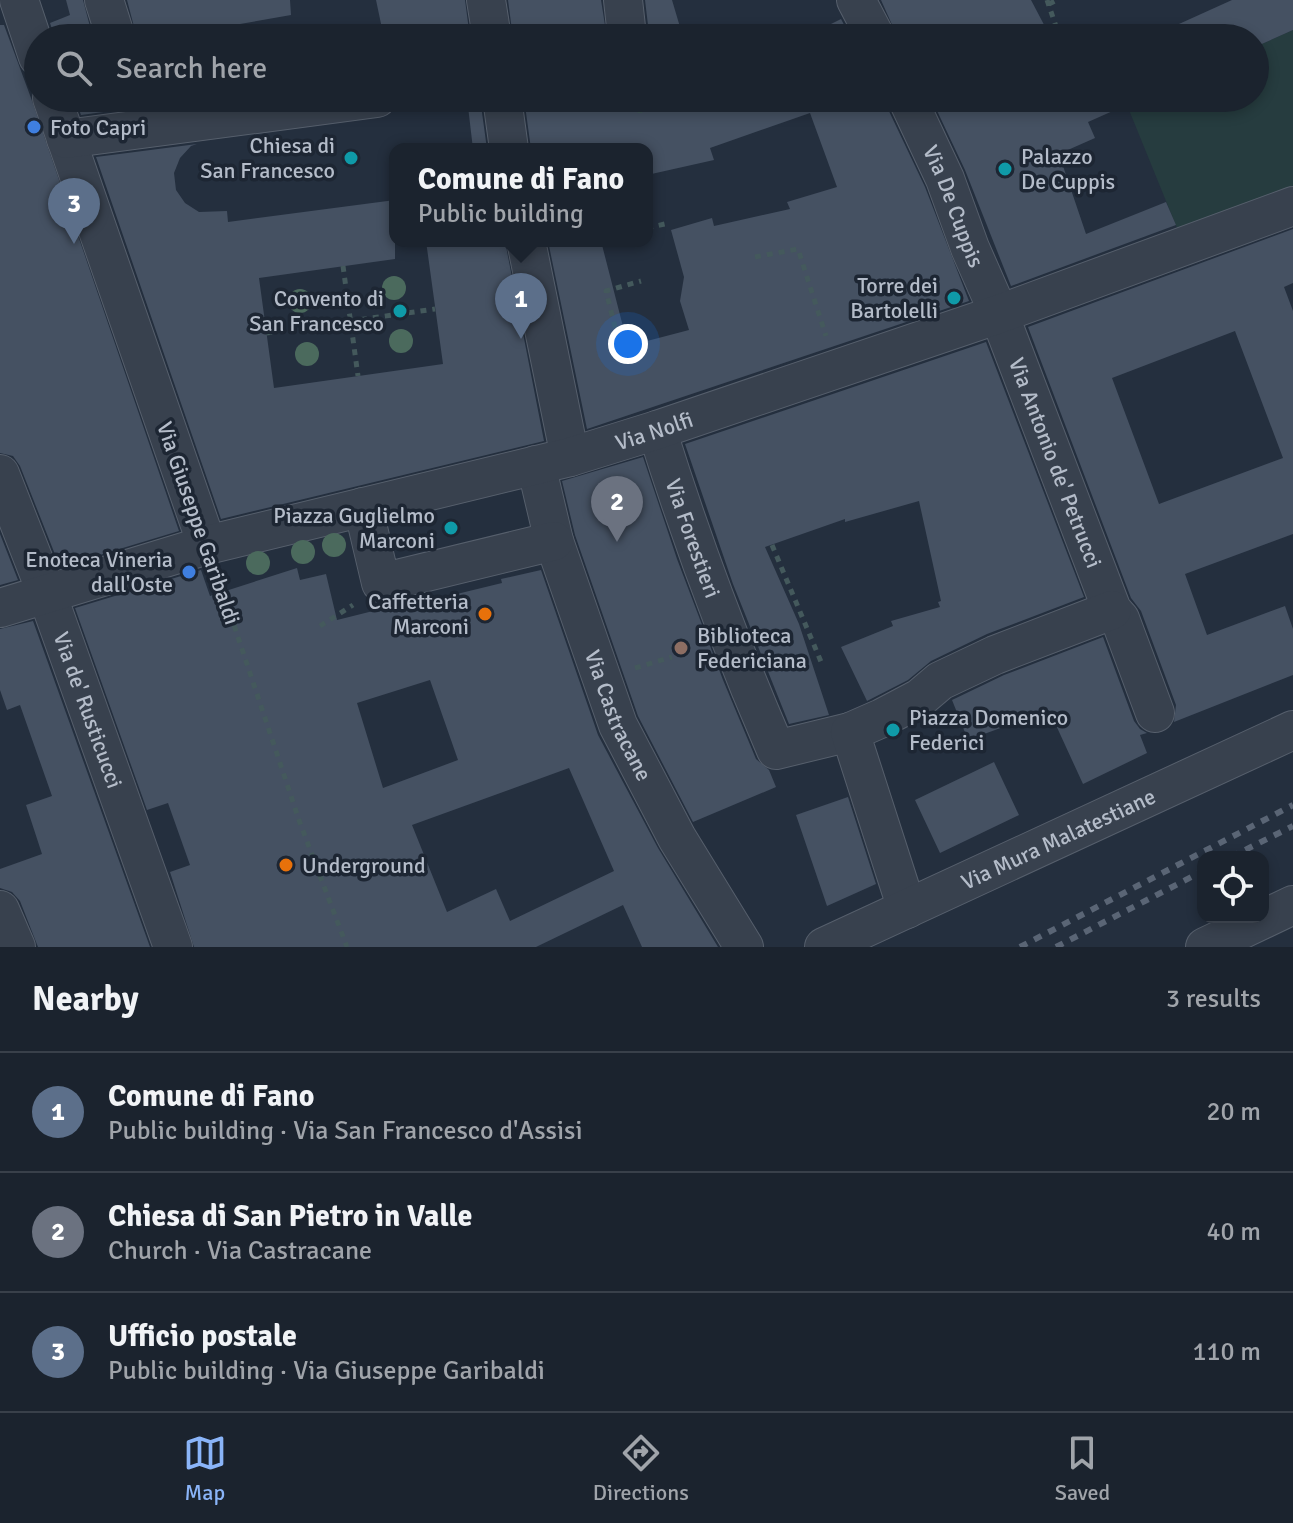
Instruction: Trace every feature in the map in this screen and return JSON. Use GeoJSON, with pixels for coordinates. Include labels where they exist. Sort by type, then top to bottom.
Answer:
{"type":"FeatureCollection","features":[{"type":"Feature","properties":{"kind":"street"},"geometry":{"type":"LineString","coordinates":[[19,0],[27,24]]}},
{"type":"Feature","properties":{"kind":"street"},"geometry":{"type":"LineString","coordinates":[[104,0],[112,24]]}},
{"type":"Feature","properties":{"kind":"street"},"geometry":{"type":"LineString","coordinates":[[486,0],[490,24]]}},
{"type":"Feature","properties":{"kind":"street"},"geometry":{"type":"LineString","coordinates":[[856,0],[869,24]]}},
{"type":"Feature","properties":{"kind":"street","name":"Via Giuseppe Garibaldi"},"geometry":{"type":"LineString","coordinates":[[57,112],[207,545]]}},
{"type":"Feature","properties":{"kind":"street"},"geometry":{"type":"LineString","coordinates":[[66,139],[140,113],[188,112]]}},
{"type":"Feature","properties":{"kind":"street"},"geometry":{"type":"LineString","coordinates":[[504,112],[508,143]]}},
{"type":"Feature","properties":{"kind":"street","name":"Via De Cuppis"},"geometry":{"type":"LineString","coordinates":[[914,112],[945,179],[970,248],[999,314]]}},
{"type":"Feature","properties":{"kind":"street","name":"Via Nolfi"},"geometry":{"type":"LineString","coordinates":[[0,608],[207,545],[553,461],[657,430],[999,314],[1293,206]]}},
{"type":"Feature","properties":{"kind":"street","name":"Via Castracane"},"geometry":{"type":"LineString","coordinates":[[527,247],[553,461],[554,541],[618,725],[677,838],[744,947]]}},
{"type":"Feature","properties":{"kind":"street","name":"Via Antonio de' Petrucci"},"geometry":{"type":"LineString","coordinates":[[999,314],[1112,610],[1120,619],[1155,713]]}},
{"type":"Feature","properties":{"kind":"street","name":"Via Forestieri"},"geometry":{"type":"LineString","coordinates":[[657,430],[736,655],[776,750],[850,732]]}},
{"type":"Feature","properties":{"kind":"street","name":"Via de' Rusticucci"},"geometry":{"type":"LineString","coordinates":[[0,474],[47,594],[173,947]]}},
{"type":"Feature","properties":{"kind":"street"},"geometry":{"type":"LineString","coordinates":[[363,507],[381,583],[554,541]]}},
{"type":"Feature","properties":{"kind":"street"},"geometry":{"type":"LineString","coordinates":[[907,909],[850,732],[920,698],[940,681],[1026,642],[1112,610]]}},
{"type":"Feature","properties":{"kind":"street","name":"Via Mura Malatestiane"},"geometry":{"type":"LineString","coordinates":[[824,947],[1293,730]]}},
{"type":"Feature","properties":{"kind":"street"},"geometry":{"type":"LineString","coordinates":[[1205,947],[1293,905]]}},
{"type":"Feature","properties":{"kind":"street"},"geometry":{"type":"LineString","coordinates":[[0,910],[16,947]]}},
{"type":"Feature","properties":{"kind":"path"},"geometry":{"type":"LineString","coordinates":[[1055,24],[1048,2],[1057,0]]}},
{"type":"Feature","properties":{"kind":"path"},"geometry":{"type":"LineString","coordinates":[[653,227],[669,223]]}},
{"type":"Feature","properties":{"kind":"path"},"geometry":{"type":"LineString","coordinates":[[755,257],[798,249],[836,369]]}},
{"type":"Feature","properties":{"kind":"path"},"geometry":{"type":"LineString","coordinates":[[343,266],[358,376]]}},
{"type":"Feature","properties":{"kind":"path"},"geometry":{"type":"LineString","coordinates":[[638,355],[623,359],[606,291],[641,281]]}},
{"type":"Feature","properties":{"kind":"path"},"geometry":{"type":"LineString","coordinates":[[266,333],[435,309]]}},
{"type":"Feature","properties":{"kind":"path","name":"Via Giuseppe Garibaldi"},"geometry":{"type":"LineString","coordinates":[[207,545],[300,823],[347,947]]}},
{"type":"Feature","properties":{"kind":"path"},"geometry":{"type":"LineString","coordinates":[[772,545],[822,664]]}},
{"type":"Feature","properties":{"kind":"green space"},"geometry":{"type":"Polygon","coordinates":[[[1293,30],[1293,191],[1179,233],[1130,112],[1269,112],[1269,41],[1293,30]]]}},
{"type":"Feature","properties":{"kind":"building"},"geometry":{"type":"Polygon","coordinates":[[[66,0],[83,0],[89,24],[50,24],[50,23],[70,15],[66,0]]]}},
{"type":"Feature","properties":{"kind":"building"},"geometry":{"type":"Polygon","coordinates":[[[127,0],[290,0],[291,15],[240,24],[133,24],[127,0]]]}},
{"type":"Feature","properties":{"kind":"building"},"geometry":{"type":"Polygon","coordinates":[[[376,0],[465,0],[468,24],[381,24],[376,0]]]}},
{"type":"Feature","properties":{"kind":"building"},"geometry":{"type":"Polygon","coordinates":[[[508,0],[601,0],[605,24],[511,24],[508,0]]]}},
{"type":"Feature","properties":{"kind":"building"},"geometry":{"type":"Polygon","coordinates":[[[645,0],[672,0],[679,24],[648,24],[645,0]]]}},
{"type":"Feature","properties":{"kind":"building"},"geometry":{"type":"Polygon","coordinates":[[[881,0],[1031,0],[1044,24],[892,24],[881,0]]]}},
{"type":"Feature","properties":{"kind":"building"},"geometry":{"type":"Polygon","coordinates":[[[1232,0],[1293,0],[1293,30],[1269,41],[1269,24],[1179,24],[1232,0]]]}},
{"type":"Feature","properties":{"kind":"building"},"geometry":{"type":"Polygon","coordinates":[[[0,25],[4,25],[24,79],[24,112],[36,112],[179,531],[60,567],[20,466],[13,456],[0,453],[0,25]]]}},
{"type":"Feature","properties":{"kind":"building"},"geometry":{"type":"Polygon","coordinates":[[[469,112],[482,112],[486,143],[472,143],[469,112]]]}},
{"type":"Feature","properties":{"kind":"building"},"geometry":{"type":"Polygon","coordinates":[[[526,112],[889,112],[925,187],[969,301],[587,429],[549,247],[603,247],[628,346],[689,330],[680,301],[684,277],[671,230],[712,218],[714,226],[790,209],[787,202],[837,187],[810,113],[710,148],[714,160],[653,174],[653,143],[530,143],[526,112]]]}},
{"type":"Feature","properties":{"kind":"building"},"geometry":{"type":"Polygon","coordinates":[[[938,112],[1110,112],[1088,122],[1095,138],[1061,153],[1086,234],[1166,202],[1176,225],[1011,286],[965,170],[938,112]]]}},
{"type":"Feature","properties":{"kind":"building"},"geometry":{"type":"Polygon","coordinates":[[[197,144],[180,158],[174,173],[176,190],[185,203],[199,212],[227,211],[228,222],[389,201],[389,247],[395,247],[395,259],[259,278],[274,388],[443,364],[427,247],[506,247],[544,441],[221,519],[96,157],[197,144]]]}},
{"type":"Feature","properties":{"kind":"building"},"geometry":{"type":"Polygon","coordinates":[[[1293,229],[1293,283],[1284,287],[1293,311],[1293,534],[1185,574],[1207,635],[1285,606],[1293,629],[1293,675],[1174,722],[1176,705],[1141,611],[1131,598],[1028,327],[1293,229]],[[1235,331],[1112,378],[1159,504],[1283,458],[1235,331]]]}},
{"type":"Feature","properties":{"kind":"building"},"geometry":{"type":"Polygon","coordinates":[[[986,342],[1084,597],[987,634],[931,661],[908,680],[867,701],[841,647],[893,626],[891,621],[940,607],[919,501],[845,522],[845,519],[765,547],[799,624],[829,715],[789,724],[733,584],[685,444],[986,342]]]}},
{"type":"Feature","properties":{"kind":"building"},"geometry":{"type":"Polygon","coordinates":[[[643,457],[677,559],[723,680],[756,759],[769,770],[776,787],[693,822],[638,716],[575,535],[562,481],[643,457]]]}},
{"type":"Feature","properties":{"kind":"building"},"geometry":{"type":"Polygon","coordinates":[[[0,534],[18,580],[0,585],[0,534]]]}},
{"type":"Feature","properties":{"kind":"building"},"geometry":{"type":"Polygon","coordinates":[[[297,568],[300,580],[326,574],[337,620],[397,605],[397,609],[541,570],[598,735],[658,848],[718,947],[642,947],[623,905],[536,947],[194,947],[170,872],[190,865],[168,803],[147,810],[75,608],[201,570],[210,596],[297,568]],[[430,680],[357,703],[383,788],[458,760],[430,680]],[[569,768],[412,825],[447,912],[496,889],[510,921],[614,871],[569,768]]]}},
{"type":"Feature","properties":{"kind":"building"},"geometry":{"type":"Polygon","coordinates":[[[33,621],[150,947],[38,947],[20,901],[12,892],[0,888],[0,869],[42,854],[26,805],[52,796],[20,705],[7,710],[0,690],[0,629],[33,621]]]}},
{"type":"Feature","properties":{"kind":"building"},"geometry":{"type":"Polygon","coordinates":[[[1103,637],[1134,721],[1147,733],[1140,735],[1147,753],[1083,784],[1049,710],[968,740],[952,700],[1004,675],[1103,637]]]}},
{"type":"Feature","properties":{"kind":"building"},"geometry":{"type":"Polygon","coordinates":[[[994,762],[1019,815],[940,853],[915,800],[994,762]]]}},
{"type":"Feature","properties":{"kind":"building"},"geometry":{"type":"Polygon","coordinates":[[[848,797],[876,884],[827,906],[796,815],[848,797]]]}},
{"type":"Feature","properties":{"kind":"railway"},"geometry":{"type":"LineString","coordinates":[[1020,947],[1293,805]]}},
{"type":"Feature","properties":{"kind":"railway"},"geometry":{"type":"LineString","coordinates":[[1243,851],[1293,826]]}},
{"type":"Feature","properties":{"kind":"railway"},"geometry":{"type":"LineString","coordinates":[[1056,947],[1197,874]]}},
{"type":"Feature","properties":{"kind":"place","name":"Foto Capri"},"geometry":{"type":"Point","coordinates":[34,127]}},
{"type":"Feature","properties":{"kind":"place","name":"Chiesa di San Francesco"},"geometry":{"type":"Point","coordinates":[351,158]}},
{"type":"Feature","properties":{"kind":"place","name":"Palazzo De Cuppis"},"geometry":{"type":"Point","coordinates":[1005,169]}},
{"type":"Feature","properties":{"kind":"place","name":"Ufficio postale"},"geometry":{"type":"Point","coordinates":[74,244]}},
{"type":"Feature","properties":{"kind":"place","name":"Torre dei Bartolelli"},"geometry":{"type":"Point","coordinates":[954,298]}},
{"type":"Feature","properties":{"kind":"place","name":"Convento di San Francesco"},"geometry":{"type":"Point","coordinates":[400,311]}},
{"type":"Feature","properties":{"kind":"place","name":"Comune di Fano"},"geometry":{"type":"Point","coordinates":[521,339]}},
{"type":"Feature","properties":{"kind":"place","name":"Piazza Guglielmo Marconi"},"geometry":{"type":"Point","coordinates":[451,528]}},
{"type":"Feature","properties":{"kind":"place","name":"Chiesa di San Pietro in Valle"},"geometry":{"type":"Point","coordinates":[617,542]}},
{"type":"Feature","properties":{"kind":"place","name":"Enoteca Vineria dall'Oste"},"geometry":{"type":"Point","coordinates":[189,572]}},
{"type":"Feature","properties":{"kind":"place","name":"Caffetteria Marconi"},"geometry":{"type":"Point","coordinates":[485,614]}},
{"type":"Feature","properties":{"kind":"place","name":"Biblioteca Federiciana"},"geometry":{"type":"Point","coordinates":[681,648]}},
{"type":"Feature","properties":{"kind":"place","name":"Piazza Domenico Federici"},"geometry":{"type":"Point","coordinates":[893,730]}},
{"type":"Feature","properties":{"kind":"place","name":"Underground"},"geometry":{"type":"Point","coordinates":[286,865]}}]}
